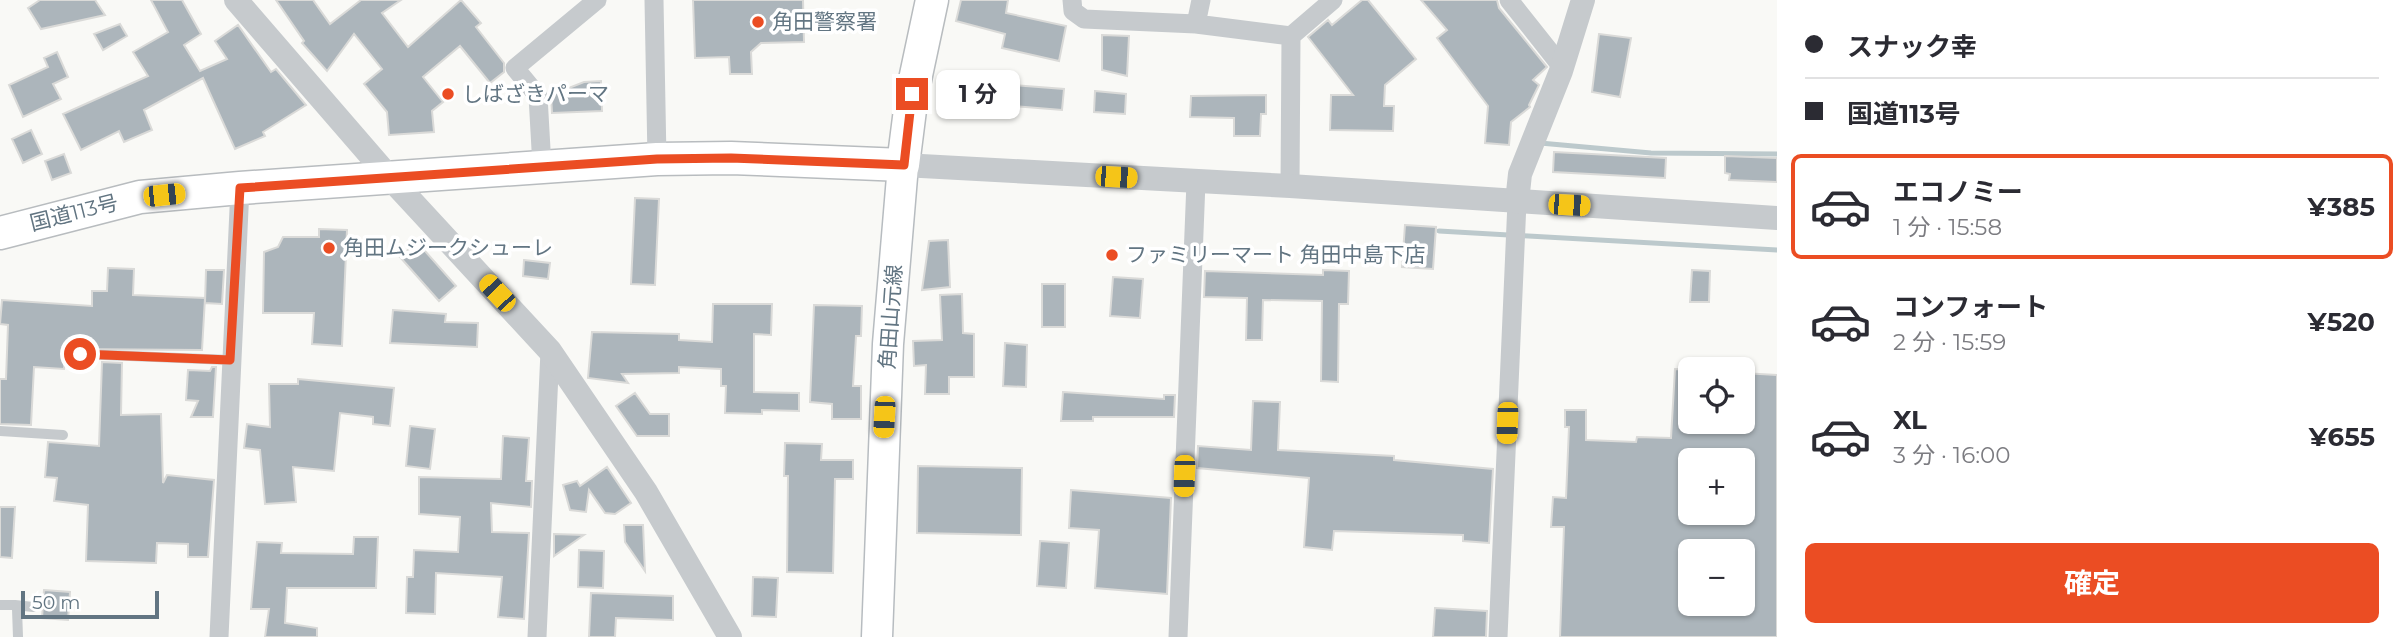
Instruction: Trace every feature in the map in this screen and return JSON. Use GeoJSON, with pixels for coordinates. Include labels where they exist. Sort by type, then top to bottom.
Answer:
{"type":"FeatureCollection","features":[{"type":"Feature","properties":{"kind":"highway"},"geometry":{"type":"LineString","coordinates":[[904,165],[912,94],[932,0]]}},
{"type":"Feature","properties":{"kind":"highway","name":"国道113号"},"geometry":{"type":"LineString","coordinates":[[0,233],[140,197],[240,188],[657,159],[731,158],[904,165]]}},
{"type":"Feature","properties":{"kind":"main road","name":"角田山元線"},"geometry":{"type":"LineString","coordinates":[[877,637],[888,344],[904,165]]}},
{"type":"Feature","properties":{"kind":"street"},"geometry":{"type":"LineString","coordinates":[[236,0],[390,178],[550,351],[646,492],[730,637]]}},
{"type":"Feature","properties":{"kind":"street"},"geometry":{"type":"LineString","coordinates":[[542,167],[538,96],[515,68],[597,0]]}},
{"type":"Feature","properties":{"kind":"street"},"geometry":{"type":"LineString","coordinates":[[654,0],[657,159]]}},
{"type":"Feature","properties":{"kind":"street"},"geometry":{"type":"LineString","coordinates":[[1072,0],[1073,11],[1084,19],[1196,24],[1290,36],[1333,0]]}},
{"type":"Feature","properties":{"kind":"street"},"geometry":{"type":"LineString","coordinates":[[1196,24],[1201,0]]}},
{"type":"Feature","properties":{"kind":"street"},"geometry":{"type":"LineString","coordinates":[[1509,0],[1563,67]]}},
{"type":"Feature","properties":{"kind":"street"},"geometry":{"type":"LineString","coordinates":[[1498,637],[1520,174],[1563,67],[1583,0]]}},
{"type":"Feature","properties":{"kind":"street"},"geometry":{"type":"LineString","coordinates":[[1290,36],[1290,186]]}},
{"type":"Feature","properties":{"kind":"street"},"geometry":{"type":"LineString","coordinates":[[904,165],[1290,186],[1777,218]]}},
{"type":"Feature","properties":{"kind":"street"},"geometry":{"type":"LineString","coordinates":[[1178,637],[1196,182]]}},
{"type":"Feature","properties":{"kind":"street"},"geometry":{"type":"LineString","coordinates":[[219,637],[240,188]]}},
{"type":"Feature","properties":{"kind":"street"},"geometry":{"type":"LineString","coordinates":[[542,637],[550,351]]}},
{"type":"Feature","properties":{"kind":"lane"},"geometry":{"type":"LineString","coordinates":[[80,354],[230,360]]}},
{"type":"Feature","properties":{"kind":"lane"},"geometry":{"type":"LineString","coordinates":[[0,431],[63,435]]}},
{"type":"Feature","properties":{"kind":"lane"},"geometry":{"type":"LineString","coordinates":[[0,605],[33,607]]}},
{"type":"Feature","properties":{"kind":"lane"},"geometry":{"type":"LineString","coordinates":[[15,606],[18,637]]}},
{"type":"Feature","properties":{"kind":"building"},"geometry":{"type":"Polygon","coordinates":[[[40,0],[95,0],[105,15],[41,29],[28,8],[40,0]]]}},
{"type":"Feature","properties":{"kind":"building"},"geometry":{"type":"Polygon","coordinates":[[[151,0],[182,0],[201,34],[184,45],[200,71],[227,59],[215,41],[238,25],[271,72],[276,69],[306,105],[263,132],[265,136],[235,149],[203,78],[144,110],[152,130],[124,142],[119,131],[81,150],[63,114],[148,76],[133,52],[168,32],[151,0]]]}},
{"type":"Feature","properties":{"kind":"building"},"geometry":{"type":"Polygon","coordinates":[[[276,0],[313,0],[330,24],[361,0],[401,0],[382,13],[408,47],[461,0],[481,23],[476,27],[504,63],[504,72],[490,83],[460,46],[423,77],[443,102],[432,111],[434,132],[389,135],[387,112],[364,84],[382,69],[354,34],[327,71],[302,43],[304,41],[276,0]]]}},
{"type":"Feature","properties":{"kind":"building"},"geometry":{"type":"Polygon","coordinates":[[[693,0],[803,0],[804,42],[761,43],[751,52],[752,74],[730,74],[729,57],[695,58],[693,0]]]}},
{"type":"Feature","properties":{"kind":"building"},"geometry":{"type":"Polygon","coordinates":[[[961,0],[1008,0],[1006,13],[1066,26],[1059,61],[1002,48],[1005,34],[956,21],[961,0]]]}},
{"type":"Feature","properties":{"kind":"building"},"geometry":{"type":"Polygon","coordinates":[[[1362,0],[1368,0],[1416,59],[1385,85],[1384,106],[1394,106],[1393,131],[1330,130],[1331,95],[1353,95],[1308,37],[1328,20],[1332,25],[1362,0]]]}},
{"type":"Feature","properties":{"kind":"building"},"geometry":{"type":"Polygon","coordinates":[[[1421,0],[1497,0],[1499,8],[1547,67],[1533,80],[1539,85],[1530,107],[1511,122],[1509,145],[1485,143],[1488,106],[1437,38],[1447,30],[1421,0]]]}},
{"type":"Feature","properties":{"kind":"building"},"geometry":{"type":"Polygon","coordinates":[[[120,24],[127,36],[103,50],[94,34],[120,24]]]}},
{"type":"Feature","properties":{"kind":"building"},"geometry":{"type":"Polygon","coordinates":[[[1599,34],[1631,38],[1620,97],[1592,92],[1599,34]]]}},
{"type":"Feature","properties":{"kind":"building"},"geometry":{"type":"Polygon","coordinates":[[[1102,35],[1129,36],[1127,76],[1102,70],[1102,35]]]}},
{"type":"Feature","properties":{"kind":"building"},"geometry":{"type":"Polygon","coordinates":[[[57,52],[68,77],[53,84],[61,99],[23,117],[9,85],[48,67],[44,58],[57,52]]]}},
{"type":"Feature","properties":{"kind":"building"},"geometry":{"type":"Polygon","coordinates":[[[601,81],[602,111],[552,113],[551,95],[584,82],[601,81]]]}},
{"type":"Feature","properties":{"kind":"building"},"geometry":{"type":"Polygon","coordinates":[[[963,81],[1064,89],[1062,110],[962,102],[963,81]]]}},
{"type":"Feature","properties":{"kind":"building"},"geometry":{"type":"Polygon","coordinates":[[[1095,91],[1126,94],[1125,114],[1094,112],[1095,91]]]}},
{"type":"Feature","properties":{"kind":"building"},"geometry":{"type":"Polygon","coordinates":[[[1266,95],[1266,114],[1261,114],[1260,136],[1234,136],[1234,118],[1190,117],[1191,96],[1266,95]]]}},
{"type":"Feature","properties":{"kind":"building"},"geometry":{"type":"Polygon","coordinates":[[[31,130],[42,154],[23,163],[12,139],[31,130]]]}},
{"type":"Feature","properties":{"kind":"building"},"geometry":{"type":"Polygon","coordinates":[[[1554,152],[1666,158],[1665,178],[1553,172],[1554,152]]]}},
{"type":"Feature","properties":{"kind":"building"},"geometry":{"type":"Polygon","coordinates":[[[64,154],[71,173],[52,180],[45,161],[64,154]]]}},
{"type":"Feature","properties":{"kind":"building"},"geometry":{"type":"Polygon","coordinates":[[[1725,156],[1777,158],[1777,182],[1729,180],[1730,174],[1725,173],[1725,156]]]}},
{"type":"Feature","properties":{"kind":"building"},"geometry":{"type":"Polygon","coordinates":[[[635,198],[659,199],[655,285],[631,284],[635,198]]]}},
{"type":"Feature","properties":{"kind":"building"},"geometry":{"type":"Polygon","coordinates":[[[1405,225],[1436,227],[1433,269],[1402,267],[1405,225]]]}},
{"type":"Feature","properties":{"kind":"building"},"geometry":{"type":"Polygon","coordinates":[[[319,229],[347,230],[342,346],[312,344],[314,313],[263,313],[264,252],[278,247],[283,237],[319,237],[319,229]]]}},
{"type":"Feature","properties":{"kind":"building"},"geometry":{"type":"Polygon","coordinates":[[[948,240],[950,287],[922,290],[929,241],[948,240]]]}},
{"type":"Feature","properties":{"kind":"building"},"geometry":{"type":"Polygon","coordinates":[[[417,242],[456,286],[439,301],[400,257],[417,242]]]}},
{"type":"Feature","properties":{"kind":"building"},"geometry":{"type":"Polygon","coordinates":[[[524,260],[550,263],[548,279],[523,276],[524,260]]]}},
{"type":"Feature","properties":{"kind":"building"},"geometry":{"type":"Polygon","coordinates":[[[108,268],[134,269],[133,295],[205,298],[202,350],[66,349],[64,369],[34,367],[31,425],[0,424],[0,379],[6,379],[8,325],[0,324],[2,300],[92,306],[92,291],[107,291],[108,268]]]}},
{"type":"Feature","properties":{"kind":"building"},"geometry":{"type":"Polygon","coordinates":[[[206,270],[224,270],[222,304],[205,303],[206,270]]]}},
{"type":"Feature","properties":{"kind":"building"},"geometry":{"type":"Polygon","coordinates":[[[1323,270],[1349,271],[1348,304],[1339,304],[1338,382],[1321,381],[1322,301],[1263,300],[1262,340],[1246,340],[1247,298],[1204,297],[1205,271],[1323,275],[1323,270]]]}},
{"type":"Feature","properties":{"kind":"building"},"geometry":{"type":"Polygon","coordinates":[[[1692,270],[1710,271],[1709,302],[1690,302],[1692,270]]]}},
{"type":"Feature","properties":{"kind":"building"},"geometry":{"type":"Polygon","coordinates":[[[1113,277],[1143,279],[1140,318],[1110,316],[1113,277]]]}},
{"type":"Feature","properties":{"kind":"building"},"geometry":{"type":"Polygon","coordinates":[[[1042,284],[1065,284],[1065,327],[1042,327],[1042,284]]]}},
{"type":"Feature","properties":{"kind":"building"},"geometry":{"type":"Polygon","coordinates":[[[962,294],[963,333],[974,334],[974,377],[949,377],[949,394],[925,394],[926,365],[914,366],[913,341],[942,340],[940,295],[962,294]]]}},
{"type":"Feature","properties":{"kind":"building"},"geometry":{"type":"Polygon","coordinates":[[[713,304],[772,304],[771,335],[754,334],[754,392],[799,393],[799,411],[725,413],[726,386],[721,386],[721,369],[679,367],[679,373],[622,374],[628,383],[588,378],[592,332],[679,334],[679,340],[712,342],[713,304]]]}},
{"type":"Feature","properties":{"kind":"building"},"geometry":{"type":"Polygon","coordinates":[[[814,305],[862,306],[861,336],[856,336],[853,386],[861,386],[861,419],[832,419],[832,404],[810,402],[814,305]]]}},
{"type":"Feature","properties":{"kind":"building"},"geometry":{"type":"Polygon","coordinates":[[[393,310],[446,314],[445,322],[478,323],[477,347],[390,343],[393,310]]]}},
{"type":"Feature","properties":{"kind":"building"},"geometry":{"type":"Polygon","coordinates":[[[1005,343],[1027,345],[1026,387],[1003,386],[1005,343]]]}},
{"type":"Feature","properties":{"kind":"building"},"geometry":{"type":"Polygon","coordinates":[[[102,362],[122,363],[121,415],[161,414],[163,483],[167,475],[214,480],[208,557],[188,557],[188,544],[157,543],[156,563],[86,561],[88,505],[54,501],[57,478],[45,477],[48,442],[99,446],[102,362]]]}},
{"type":"Feature","properties":{"kind":"building"},"geometry":{"type":"Polygon","coordinates":[[[212,367],[216,367],[213,417],[191,417],[198,401],[186,400],[188,370],[210,371],[212,367]]]}},
{"type":"Feature","properties":{"kind":"building"},"geometry":{"type":"Polygon","coordinates":[[[1675,369],[1678,369],[1678,434],[1755,434],[1755,374],[1777,375],[1777,637],[1560,637],[1564,527],[1551,527],[1553,497],[1566,498],[1569,427],[1565,427],[1565,410],[1586,410],[1586,440],[1636,442],[1637,437],[1671,438],[1675,369]]]}},
{"type":"Feature","properties":{"kind":"building"},"geometry":{"type":"Polygon","coordinates":[[[298,379],[394,388],[390,426],[373,424],[373,417],[340,413],[334,471],[293,467],[296,502],[265,504],[260,450],[244,448],[247,424],[270,427],[269,384],[298,384],[298,379]]]}},
{"type":"Feature","properties":{"kind":"building"},"geometry":{"type":"Polygon","coordinates":[[[1063,392],[1164,399],[1164,395],[1175,395],[1174,417],[1093,417],[1093,421],[1061,421],[1063,392]]]}},
{"type":"Feature","properties":{"kind":"building"},"geometry":{"type":"Polygon","coordinates":[[[635,393],[650,414],[669,414],[669,436],[637,436],[616,406],[635,393]]]}},
{"type":"Feature","properties":{"kind":"building"},"geometry":{"type":"Polygon","coordinates":[[[1253,401],[1280,402],[1278,450],[1394,456],[1394,460],[1493,469],[1489,543],[1463,541],[1463,535],[1334,531],[1332,550],[1304,547],[1309,478],[1197,468],[1198,446],[1251,450],[1253,401]]]}},
{"type":"Feature","properties":{"kind":"building"},"geometry":{"type":"Polygon","coordinates":[[[410,426],[435,429],[430,469],[406,466],[410,426]]]}},
{"type":"Feature","properties":{"kind":"building"},"geometry":{"type":"Polygon","coordinates":[[[503,436],[529,438],[526,481],[532,481],[531,507],[491,503],[492,532],[529,533],[524,619],[498,617],[502,577],[436,573],[435,614],[406,613],[407,577],[413,577],[414,550],[458,552],[460,517],[419,514],[419,477],[501,479],[503,436]]]}},
{"type":"Feature","properties":{"kind":"building"},"geometry":{"type":"Polygon","coordinates":[[[785,443],[822,444],[821,460],[853,460],[853,479],[835,479],[833,573],[787,572],[788,476],[784,476],[785,443]]]}},
{"type":"Feature","properties":{"kind":"building"},"geometry":{"type":"Polygon","coordinates":[[[918,466],[1022,468],[1021,535],[917,533],[918,466]]]}},
{"type":"Feature","properties":{"kind":"building"},"geometry":{"type":"Polygon","coordinates":[[[607,467],[631,503],[615,514],[605,513],[589,490],[586,512],[570,510],[563,485],[577,481],[580,486],[607,467]]]}},
{"type":"Feature","properties":{"kind":"building"},"geometry":{"type":"Polygon","coordinates":[[[1071,490],[1171,498],[1167,594],[1095,588],[1099,530],[1069,528],[1071,490]]]}},
{"type":"Feature","properties":{"kind":"building"},"geometry":{"type":"Polygon","coordinates":[[[0,507],[15,507],[12,558],[0,557],[0,507]]]}},
{"type":"Feature","properties":{"kind":"building"},"geometry":{"type":"Polygon","coordinates":[[[624,525],[643,525],[645,571],[625,542],[624,525]]]}},
{"type":"Feature","properties":{"kind":"building"},"geometry":{"type":"Polygon","coordinates":[[[554,534],[584,535],[554,556],[554,534]]]}},
{"type":"Feature","properties":{"kind":"building"},"geometry":{"type":"Polygon","coordinates":[[[354,537],[378,537],[376,588],[287,588],[285,623],[317,628],[317,637],[265,637],[269,609],[251,609],[257,542],[282,543],[281,553],[353,554],[354,537]]]}},
{"type":"Feature","properties":{"kind":"building"},"geometry":{"type":"Polygon","coordinates":[[[1040,541],[1069,543],[1066,588],[1037,586],[1040,541]]]}},
{"type":"Feature","properties":{"kind":"building"},"geometry":{"type":"Polygon","coordinates":[[[579,550],[604,551],[603,588],[578,587],[579,550]]]}},
{"type":"Feature","properties":{"kind":"building"},"geometry":{"type":"Polygon","coordinates":[[[753,577],[778,578],[776,617],[752,616],[753,577]]]}},
{"type":"Feature","properties":{"kind":"building"},"geometry":{"type":"Polygon","coordinates":[[[44,590],[70,592],[68,620],[42,618],[44,590]]]}},
{"type":"Feature","properties":{"kind":"building"},"geometry":{"type":"Polygon","coordinates":[[[591,593],[673,596],[673,620],[616,618],[615,637],[589,637],[591,593]]]}},
{"type":"Feature","properties":{"kind":"building"},"geometry":{"type":"Polygon","coordinates":[[[1435,608],[1487,611],[1486,637],[1433,637],[1435,608]]]}},
{"type":"Feature","properties":{"kind":"waterway"},"geometry":{"type":"LineString","coordinates":[[1540,143],[1651,153],[1777,154]]}},
{"type":"Feature","properties":{"kind":"waterway"},"geometry":{"type":"LineString","coordinates":[[1439,231],[1777,250]]}},
{"type":"Feature","properties":{"kind":"place","name":"角田警察署"},"geometry":{"type":"Point","coordinates":[758,22]}},
{"type":"Feature","properties":{"kind":"place","name":"しばざきパーマ"},"geometry":{"type":"Point","coordinates":[448,94]}},
{"type":"Feature","properties":{"kind":"place","name":"角田ムジークシューレ"},"geometry":{"type":"Point","coordinates":[329,248]}},
{"type":"Feature","properties":{"kind":"place","name":"ファミリーマート 角田中島下店"},"geometry":{"type":"Point","coordinates":[1112,255]}},
{"type":"Feature","properties":{"kind":"route"},"geometry":{"type":"LineString","coordinates":[[80,354],[230,360],[240,188],[657,159],[731,158],[904,165],[912,94]]}}]}
